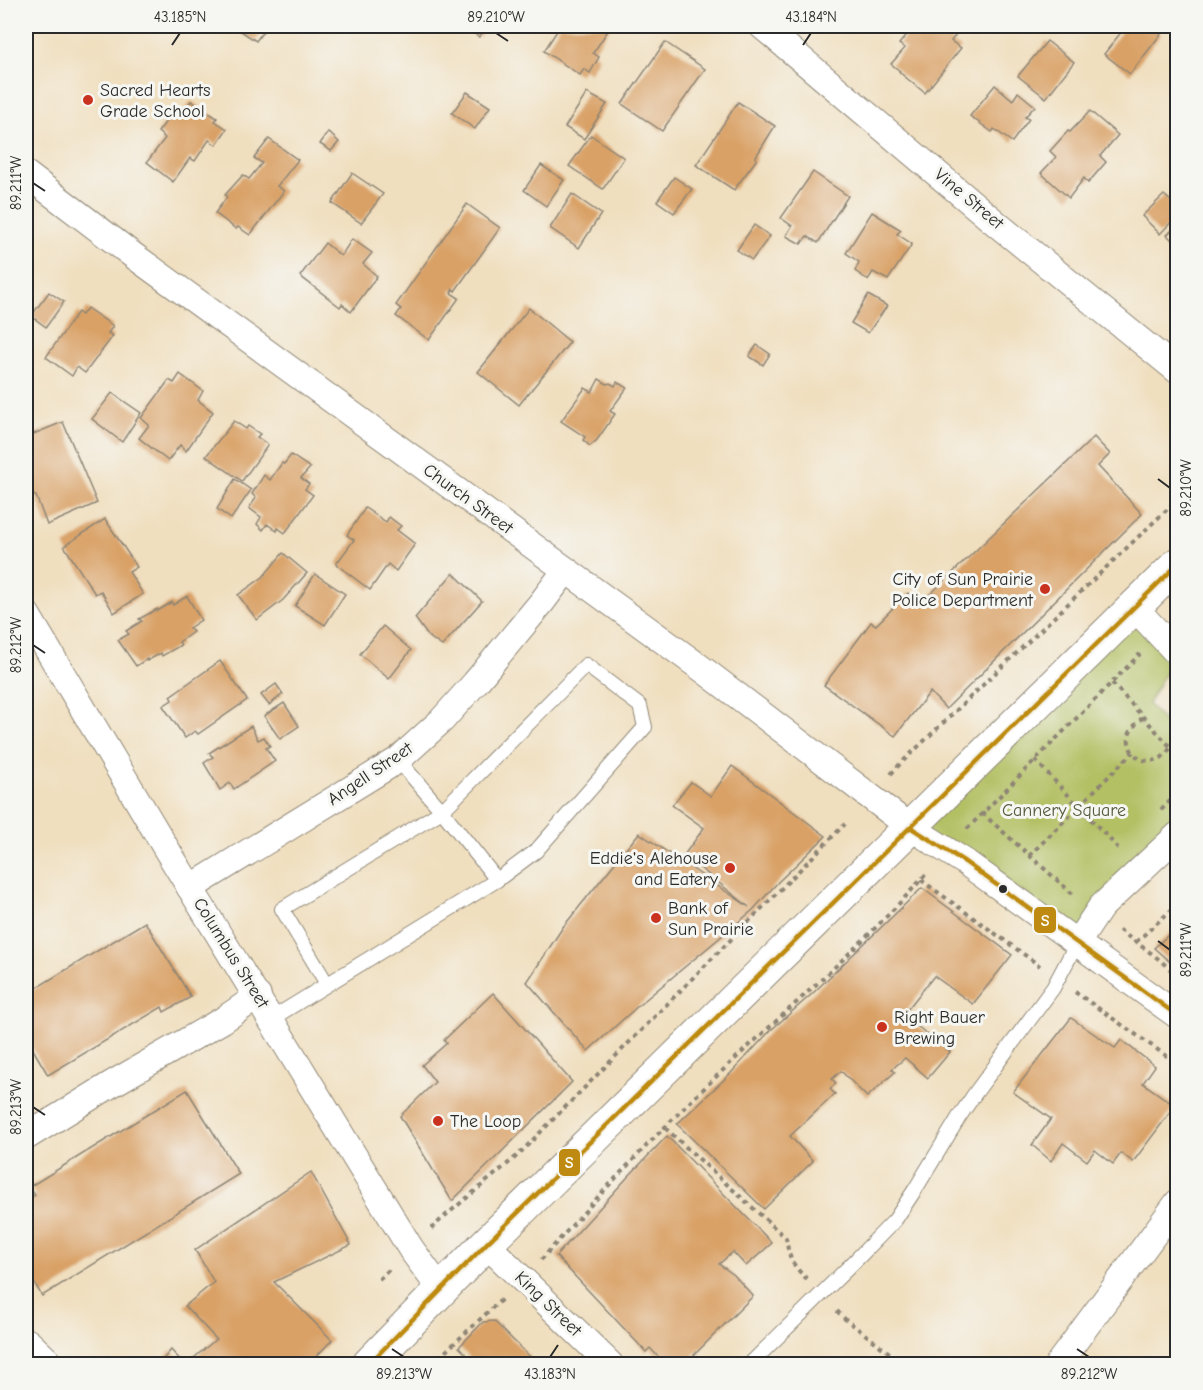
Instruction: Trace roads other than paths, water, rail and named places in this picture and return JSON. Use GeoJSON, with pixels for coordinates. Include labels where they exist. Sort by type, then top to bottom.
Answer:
{"type":"FeatureCollection","features":[{"type":"Feature","properties":{"kind":"main road"},"geometry":{"type":"LineString","coordinates":[[369,1365],[486,1244],[1178,564]]}},
{"type":"Feature","properties":{"kind":"main road"},"geometry":{"type":"LineString","coordinates":[[26,1345],[45,1365]]}},
{"type":"Feature","properties":{"kind":"street","name":"Vine Street"},"geometry":{"type":"LineString","coordinates":[[762,26],[999,225],[1178,371]]}},
{"type":"Feature","properties":{"kind":"street","name":"Church Street"},"geometry":{"type":"LineString","coordinates":[[26,174],[134,256],[714,678],[910,826],[965,862],[1178,1016]]}},
{"type":"Feature","properties":{"kind":"street","name":"Angell Street"},"geometry":{"type":"LineString","coordinates":[[190,888],[398,760],[442,720],[475,683],[566,570]]}},
{"type":"Feature","properties":{"kind":"street"},"geometry":{"type":"LineString","coordinates":[[1134,607],[1178,654]]}},
{"type":"Feature","properties":{"kind":"street","name":"Columbus Street"},"geometry":{"type":"LineString","coordinates":[[26,613],[190,888],[411,1249],[441,1290]]}},
{"type":"Feature","properties":{"kind":"street"},"geometry":{"type":"LineString","coordinates":[[1077,943],[1101,907],[1178,835]]}},
{"type":"Feature","properties":{"kind":"street"},"geometry":{"type":"LineString","coordinates":[[26,1137],[110,1085],[223,1020],[258,996]]}},
{"type":"Feature","properties":{"kind":"street"},"geometry":{"type":"LineString","coordinates":[[1058,1365],[1178,1202]]}},
{"type":"Feature","properties":{"kind":"street","name":"King Street"},"geometry":{"type":"LineString","coordinates":[[486,1244],[610,1365]]}},
{"type":"Feature","properties":{"kind":"lane"},"geometry":{"type":"LineString","coordinates":[[271,1019],[497,880],[536,851],[645,727],[640,706],[586,665],[441,811],[282,909],[327,984]]}},
{"type":"Feature","properties":{"kind":"lane"},"geometry":{"type":"LineString","coordinates":[[398,760],[497,880]]}},
{"type":"Feature","properties":{"kind":"lane"},"geometry":{"type":"LineString","coordinates":[[750,1365],[895,1220],[976,1092],[1053,988],[1077,943]]}},
{"type":"Feature","properties":{"kind":"place","name":"Sacred Hearts Grade School"},"geometry":{"type":"Point","coordinates":[88,100]}},
{"type":"Feature","properties":{"kind":"place","name":"City of Sun Prairie Police Department"},"geometry":{"type":"Point","coordinates":[1045,589]}},
{"type":"Feature","properties":{"kind":"place","name":"Eddie's Alehouse and Eatery"},"geometry":{"type":"Point","coordinates":[730,868]}},
{"type":"Feature","properties":{"kind":"place","name":"Bank of Sun Prairie"},"geometry":{"type":"Point","coordinates":[656,918]}},
{"type":"Feature","properties":{"kind":"place","name":"Right Bauer Brewing"},"geometry":{"type":"Point","coordinates":[882,1027]}},
{"type":"Feature","properties":{"kind":"place","name":"The Loop"},"geometry":{"type":"Point","coordinates":[438,1121]}},
{"type":"Feature","properties":{"kind":"park label","name":"Cannery Square"},"geometry":{"type":"Point","coordinates":[1064,810]}}]}
